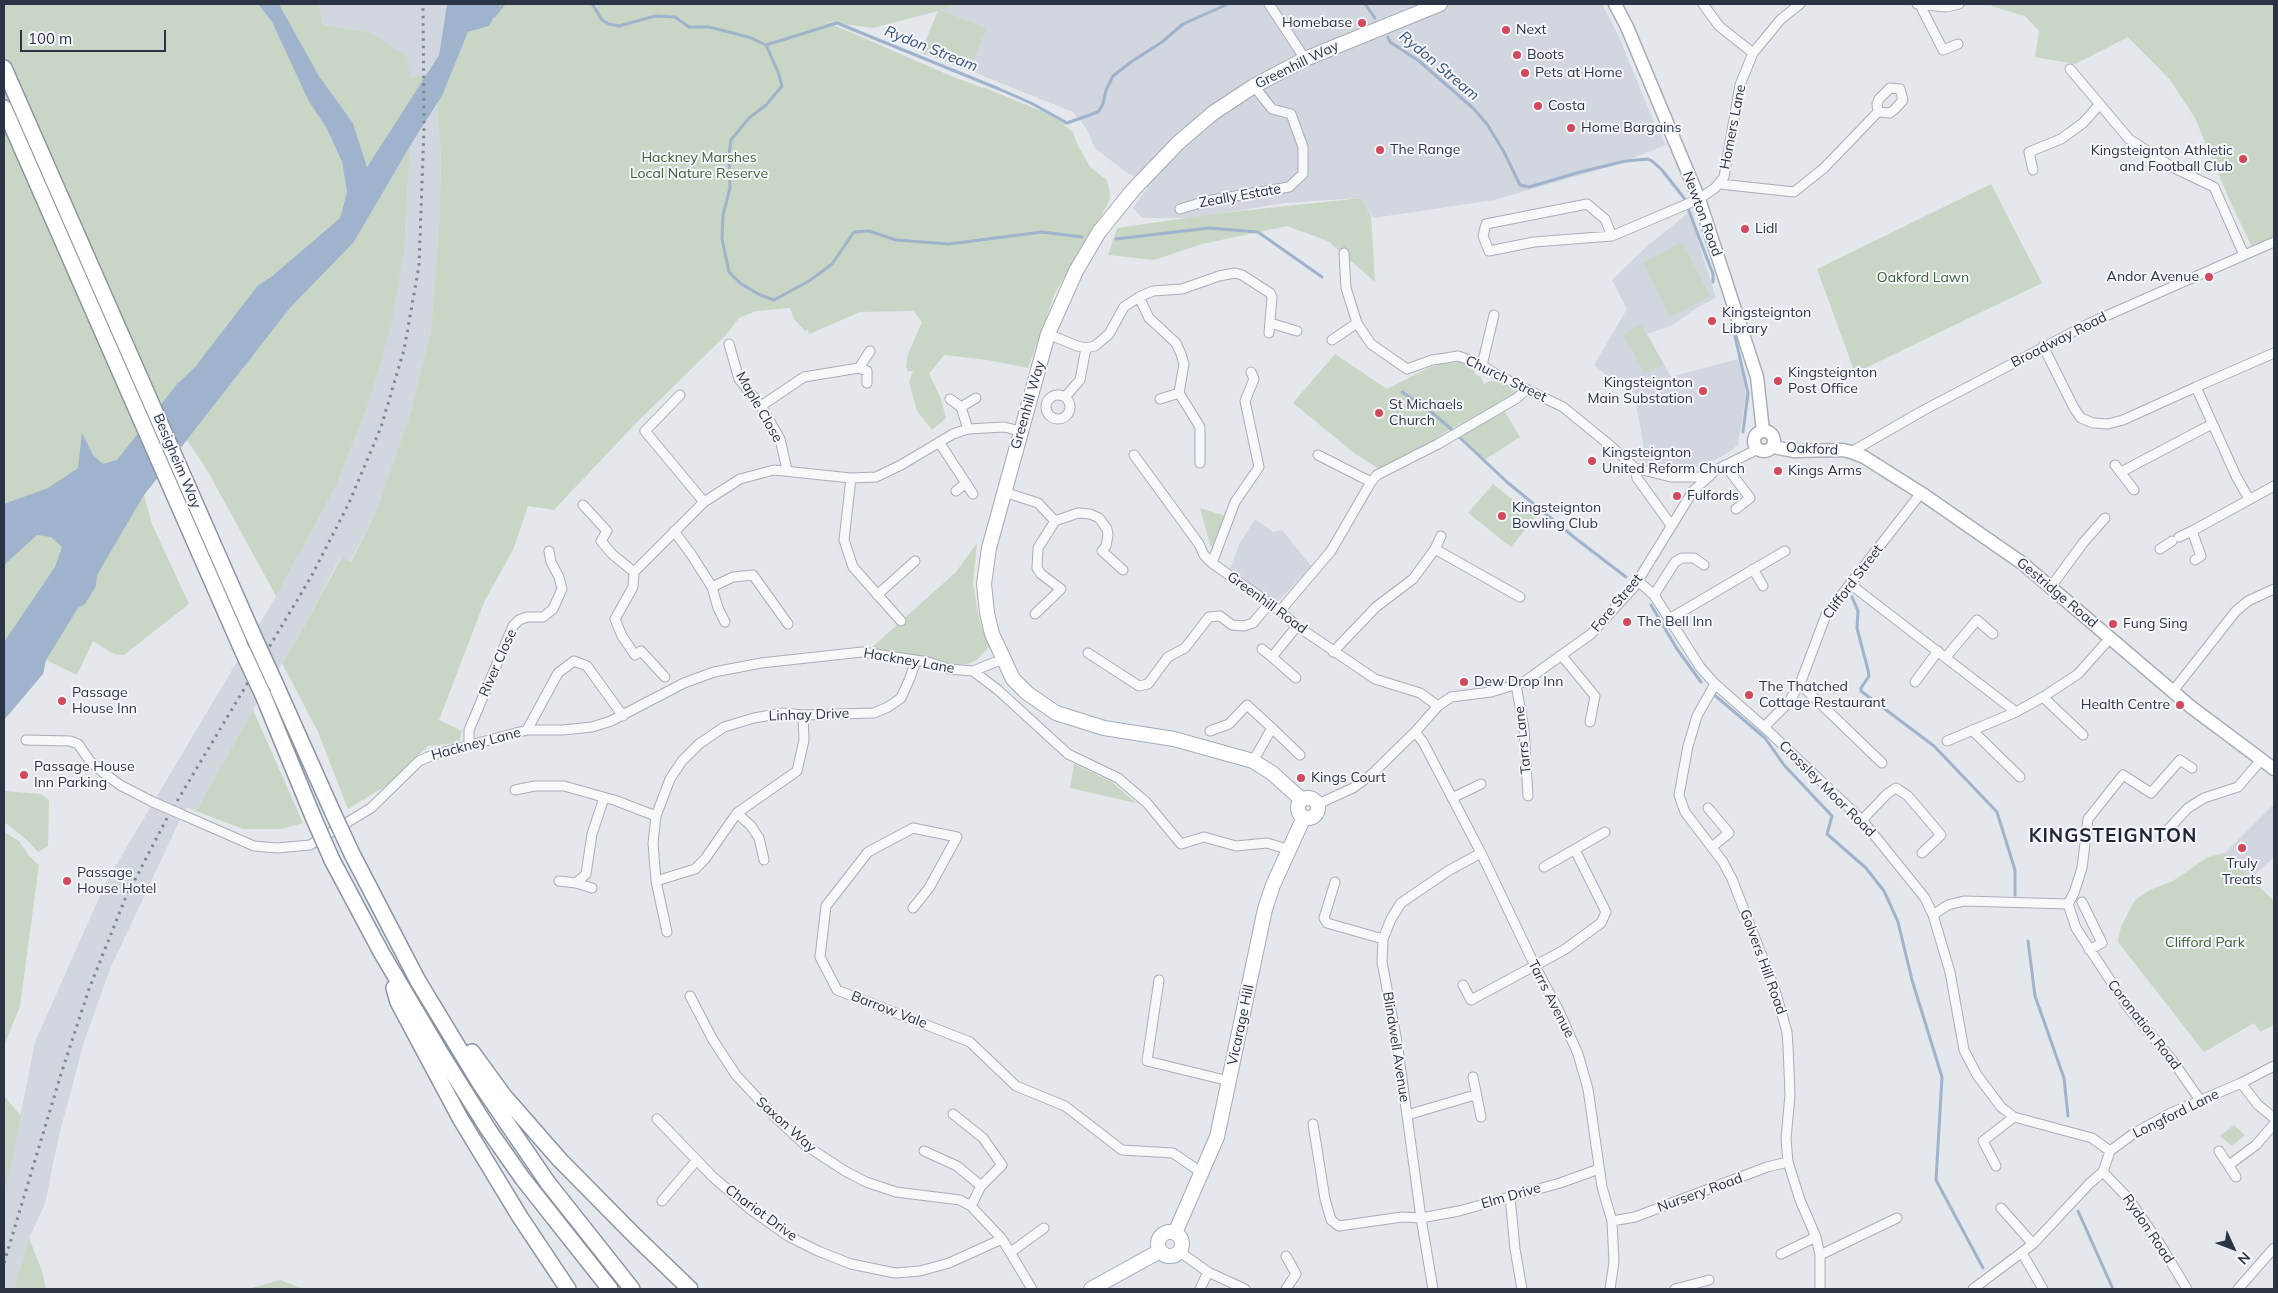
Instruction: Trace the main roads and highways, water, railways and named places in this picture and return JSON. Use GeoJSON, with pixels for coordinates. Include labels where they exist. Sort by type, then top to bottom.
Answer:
{"type":"FeatureCollection","features":[{"type":"Feature","properties":{"kind":"highway","name":"Besigheim Way"},"geometry":{"type":"LineString","coordinates":[[4,68],[333,813],[352,854],[418,981]]}},
{"type":"Feature","properties":{"kind":"highway","name":"Besigheim Way"},"geometry":{"type":"LineString","coordinates":[[4,108],[198,553],[263,695],[332,860],[381,952]]}},
{"type":"Feature","properties":{"kind":"highway"},"geometry":{"type":"LineString","coordinates":[[381,952],[398,1002],[460,1118],[520,1217],[568,1289]]}},
{"type":"Feature","properties":{"kind":"highway"},"geometry":{"type":"LineString","coordinates":[[381,952],[442,1057],[488,1129],[523,1179],[610,1289]]}},
{"type":"Feature","properties":{"kind":"highway"},"geometry":{"type":"LineString","coordinates":[[418,981],[512,1133],[632,1289]]}},
{"type":"Feature","properties":{"kind":"highway"},"geometry":{"type":"LineString","coordinates":[[418,981],[454,1026],[504,1096],[540,1138],[598,1200],[690,1289]]}},
{"type":"Feature","properties":{"kind":"main road","name":"Greenhill Way"},"geometry":{"type":"LineString","coordinates":[[1302,800],[1272,773],[1253,761],[1174,739],[1104,728],[1056,713],[1027,693],[1013,678],[992,634],[987,613],[984,584],[989,548],[1048,334],[1076,271],[1099,232],[1133,190],[1178,143],[1213,113],[1254,86],[1306,59],[1440,4]]}},
{"type":"Feature","properties":{"kind":"main road","name":"Newton Road"},"geometry":{"type":"LineString","coordinates":[[1615,4],[1627,27],[1695,201],[1757,377],[1763,431]]}},
{"type":"Feature","properties":{"kind":"main road"},"geometry":{"type":"LineString","coordinates":[[1763,431],[1769,432],[1774,437],[1773,447],[1768,451],[1758,449],[1754,440],[1757,434],[1763,431]]}},
{"type":"Feature","properties":{"kind":"main road","name":"Oakford"},"geometry":{"type":"LineString","coordinates":[[1773,447],[1794,451],[1843,450],[1851,452]]}},
{"type":"Feature","properties":{"kind":"main road","name":"Gestridge Road"},"geometry":{"type":"LineString","coordinates":[[1851,452],[1921,493],[1994,542],[2111,637],[2173,691],[2274,769]]}},
{"type":"Feature","properties":{"kind":"main road","name":"Vicarage Hill"},"geometry":{"type":"LineString","coordinates":[[1311,798],[1318,804],[1318,811],[1314,816],[1304,817],[1298,809],[1302,800],[1311,798]]}},
{"type":"Feature","properties":{"kind":"main road","name":"Vicarage Hill"},"geometry":{"type":"LineString","coordinates":[[1175,1233],[1216,1137],[1265,909],[1273,884],[1304,817]]}},
{"type":"Feature","properties":{"kind":"main road"},"geometry":{"type":"LineString","coordinates":[[1167,1232],[1175,1233],[1182,1241],[1180,1252],[1170,1257],[1160,1251],[1158,1244],[1161,1237],[1167,1232]]}},
{"type":"Feature","properties":{"kind":"main road"},"geometry":{"type":"LineString","coordinates":[[1092,1289],[1160,1251]]}},
{"type":"Feature","properties":{"kind":"water"},"geometry":{"type":"Polygon","coordinates":[[[258,4],[279,4],[319,76],[353,123],[367,167],[439,55],[447,4],[501,4],[489,26],[468,32],[442,96],[410,146],[354,242],[290,308],[144,495],[97,575],[96,586],[85,604],[78,608],[46,660],[43,674],[4,720],[4,642],[55,567],[62,547],[51,537],[37,535],[4,565],[4,504],[48,488],[78,468],[82,433],[93,455],[103,464],[117,460],[177,384],[195,367],[258,285],[271,277],[340,218],[347,192],[342,162],[327,129],[308,100],[272,22],[258,4]]]}},
{"type":"Feature","properties":{"kind":"waterway"},"geometry":{"type":"LineString","coordinates":[[490,17],[494,16],[504,4]]}},
{"type":"Feature","properties":{"kind":"waterway","name":"Rydon Stream"},"geometry":{"type":"LineString","coordinates":[[592,4],[602,20],[609,24],[619,26],[655,16],[675,17],[689,27],[709,27],[751,38],[766,45],[837,23],[999,89],[1031,103],[1067,123],[1098,112],[1103,104],[1106,90],[1113,76],[1131,62],[1162,42],[1183,24],[1228,4]]}},
{"type":"Feature","properties":{"kind":"waterway","name":"Rydon Stream"},"geometry":{"type":"LineString","coordinates":[[1365,4],[1375,18]]}},
{"type":"Feature","properties":{"kind":"waterway","name":"Rydon Stream"},"geometry":{"type":"LineString","coordinates":[[1388,37],[1390,42],[1419,61],[1474,109],[1487,124],[1504,152],[1520,185],[1529,187],[1626,161],[1648,159],[1652,161],[1662,170],[1684,198],[1713,274],[1713,282]]}},
{"type":"Feature","properties":{"kind":"waterway"},"geometry":{"type":"LineString","coordinates":[[766,45],[782,86],[766,105],[749,118],[731,140],[729,154],[730,188],[723,215],[722,239],[729,272],[740,283],[760,295],[774,300],[809,281],[832,264],[854,232],[869,231],[896,240],[949,244],[1042,232],[1082,237]]}},
{"type":"Feature","properties":{"kind":"waterway"},"geometry":{"type":"LineString","coordinates":[[1116,239],[1209,228],[1258,232],[1322,277]]}},
{"type":"Feature","properties":{"kind":"waterway"},"geometry":{"type":"LineString","coordinates":[[1734,332],[1748,393],[1743,432]]}},
{"type":"Feature","properties":{"kind":"waterway"},"geometry":{"type":"LineString","coordinates":[[1402,392],[1429,410],[1451,429]]}},
{"type":"Feature","properties":{"kind":"waterway"},"geometry":{"type":"LineString","coordinates":[[1458,436],[1507,482],[1626,577]]}},
{"type":"Feature","properties":{"kind":"waterway"},"geometry":{"type":"LineString","coordinates":[[1852,597],[1858,611],[1857,628],[1869,676],[1861,691],[1934,746],[1997,812],[2015,870],[2015,895]]}},
{"type":"Feature","properties":{"kind":"waterway"},"geometry":{"type":"LineString","coordinates":[[1651,605],[1677,649],[1701,682]]}},
{"type":"Feature","properties":{"kind":"waterway"},"geometry":{"type":"LineString","coordinates":[[1712,693],[1765,738],[1784,765],[1832,816],[1827,834],[1866,868],[1884,891],[1898,922],[1912,980],[1942,1077],[1936,1180],[1983,1268]]}},
{"type":"Feature","properties":{"kind":"waterway"},"geometry":{"type":"LineString","coordinates":[[2028,941],[2035,996],[2064,1078],[2068,1116]]}},
{"type":"Feature","properties":{"kind":"waterway"},"geometry":{"type":"LineString","coordinates":[[2078,1211],[2113,1289]]}},
{"type":"Feature","properties":{"kind":"railway"},"geometry":{"type":"LineString","coordinates":[[4,1263],[61,1074],[89,989],[125,899],[167,818],[311,577],[349,503],[381,427],[404,350],[419,266],[424,128],[423,4]]}},
{"type":"Feature","properties":{"kind":"place","name":"Homebase"},"geometry":{"type":"Point","coordinates":[1362,23]}},
{"type":"Feature","properties":{"kind":"place","name":"Next"},"geometry":{"type":"Point","coordinates":[1506,30]}},
{"type":"Feature","properties":{"kind":"place","name":"Boots"},"geometry":{"type":"Point","coordinates":[1517,55]}},
{"type":"Feature","properties":{"kind":"place","name":"Pets at Home"},"geometry":{"type":"Point","coordinates":[1525,73]}},
{"type":"Feature","properties":{"kind":"place","name":"Costa"},"geometry":{"type":"Point","coordinates":[1538,106]}},
{"type":"Feature","properties":{"kind":"place","name":"Home Bargains"},"geometry":{"type":"Point","coordinates":[1571,128]}},
{"type":"Feature","properties":{"kind":"place","name":"The Range"},"geometry":{"type":"Point","coordinates":[1380,150]}},
{"type":"Feature","properties":{"kind":"place","name":"Kingsteignton Athletic and Football Club"},"geometry":{"type":"Point","coordinates":[2243,159]}},
{"type":"Feature","properties":{"kind":"place","name":"Lidl"},"geometry":{"type":"Point","coordinates":[1745,229]}},
{"type":"Feature","properties":{"kind":"place","name":"Andor Avenue"},"geometry":{"type":"Point","coordinates":[2209,277]}},
{"type":"Feature","properties":{"kind":"place","name":"Kingsteignton Library"},"geometry":{"type":"Point","coordinates":[1712,321]}},
{"type":"Feature","properties":{"kind":"place","name":"Kingsteignton Post Office"},"geometry":{"type":"Point","coordinates":[1778,381]}},
{"type":"Feature","properties":{"kind":"place","name":"Kingsteignton Main Substation"},"geometry":{"type":"Point","coordinates":[1703,391]}},
{"type":"Feature","properties":{"kind":"place","name":"St Michaels Church"},"geometry":{"type":"Point","coordinates":[1379,413]}},
{"type":"Feature","properties":{"kind":"place","name":"Kingsteignton United Reform Church"},"geometry":{"type":"Point","coordinates":[1592,461]}},
{"type":"Feature","properties":{"kind":"place","name":"Kings Arms"},"geometry":{"type":"Point","coordinates":[1778,471]}},
{"type":"Feature","properties":{"kind":"place","name":"Fulfords"},"geometry":{"type":"Point","coordinates":[1677,496]}},
{"type":"Feature","properties":{"kind":"place","name":"Kingsteignton Bowling Club"},"geometry":{"type":"Point","coordinates":[1502,516]}},
{"type":"Feature","properties":{"kind":"place","name":"The Bell Inn"},"geometry":{"type":"Point","coordinates":[1627,622]}},
{"type":"Feature","properties":{"kind":"place","name":"Fung Sing"},"geometry":{"type":"Point","coordinates":[2113,624]}},
{"type":"Feature","properties":{"kind":"place","name":"Dew Drop Inn"},"geometry":{"type":"Point","coordinates":[1464,682]}},
{"type":"Feature","properties":{"kind":"place","name":"The Thatched Cottage Restaurant"},"geometry":{"type":"Point","coordinates":[1749,695]}},
{"type":"Feature","properties":{"kind":"place","name":"Passage House Inn"},"geometry":{"type":"Point","coordinates":[62,701]}},
{"type":"Feature","properties":{"kind":"place","name":"Health Centre"},"geometry":{"type":"Point","coordinates":[2180,705]}},
{"type":"Feature","properties":{"kind":"place","name":"Passage House Inn Parking"},"geometry":{"type":"Point","coordinates":[24,775]}},
{"type":"Feature","properties":{"kind":"place","name":"Kings Court"},"geometry":{"type":"Point","coordinates":[1301,778]}},
{"type":"Feature","properties":{"kind":"place","name":"Truly Treats"},"geometry":{"type":"Point","coordinates":[2242,848]}},
{"type":"Feature","properties":{"kind":"place","name":"Passage House Hotel"},"geometry":{"type":"Point","coordinates":[67,881]}},
{"type":"Feature","properties":{"kind":"district","name":"KINGSTEIGNTON"},"geometry":{"type":"Point","coordinates":[2113,836]}},
{"type":"Feature","properties":{"kind":"park label","name":"Hackney Marshes Local Nature Reserve"},"geometry":{"type":"Point","coordinates":[699,166]}},
{"type":"Feature","properties":{"kind":"park label","name":"Oakford Lawn"},"geometry":{"type":"Point","coordinates":[1923,278]}},
{"type":"Feature","properties":{"kind":"park label","name":"Clifford Park"},"geometry":{"type":"Point","coordinates":[2205,943]}}]}
